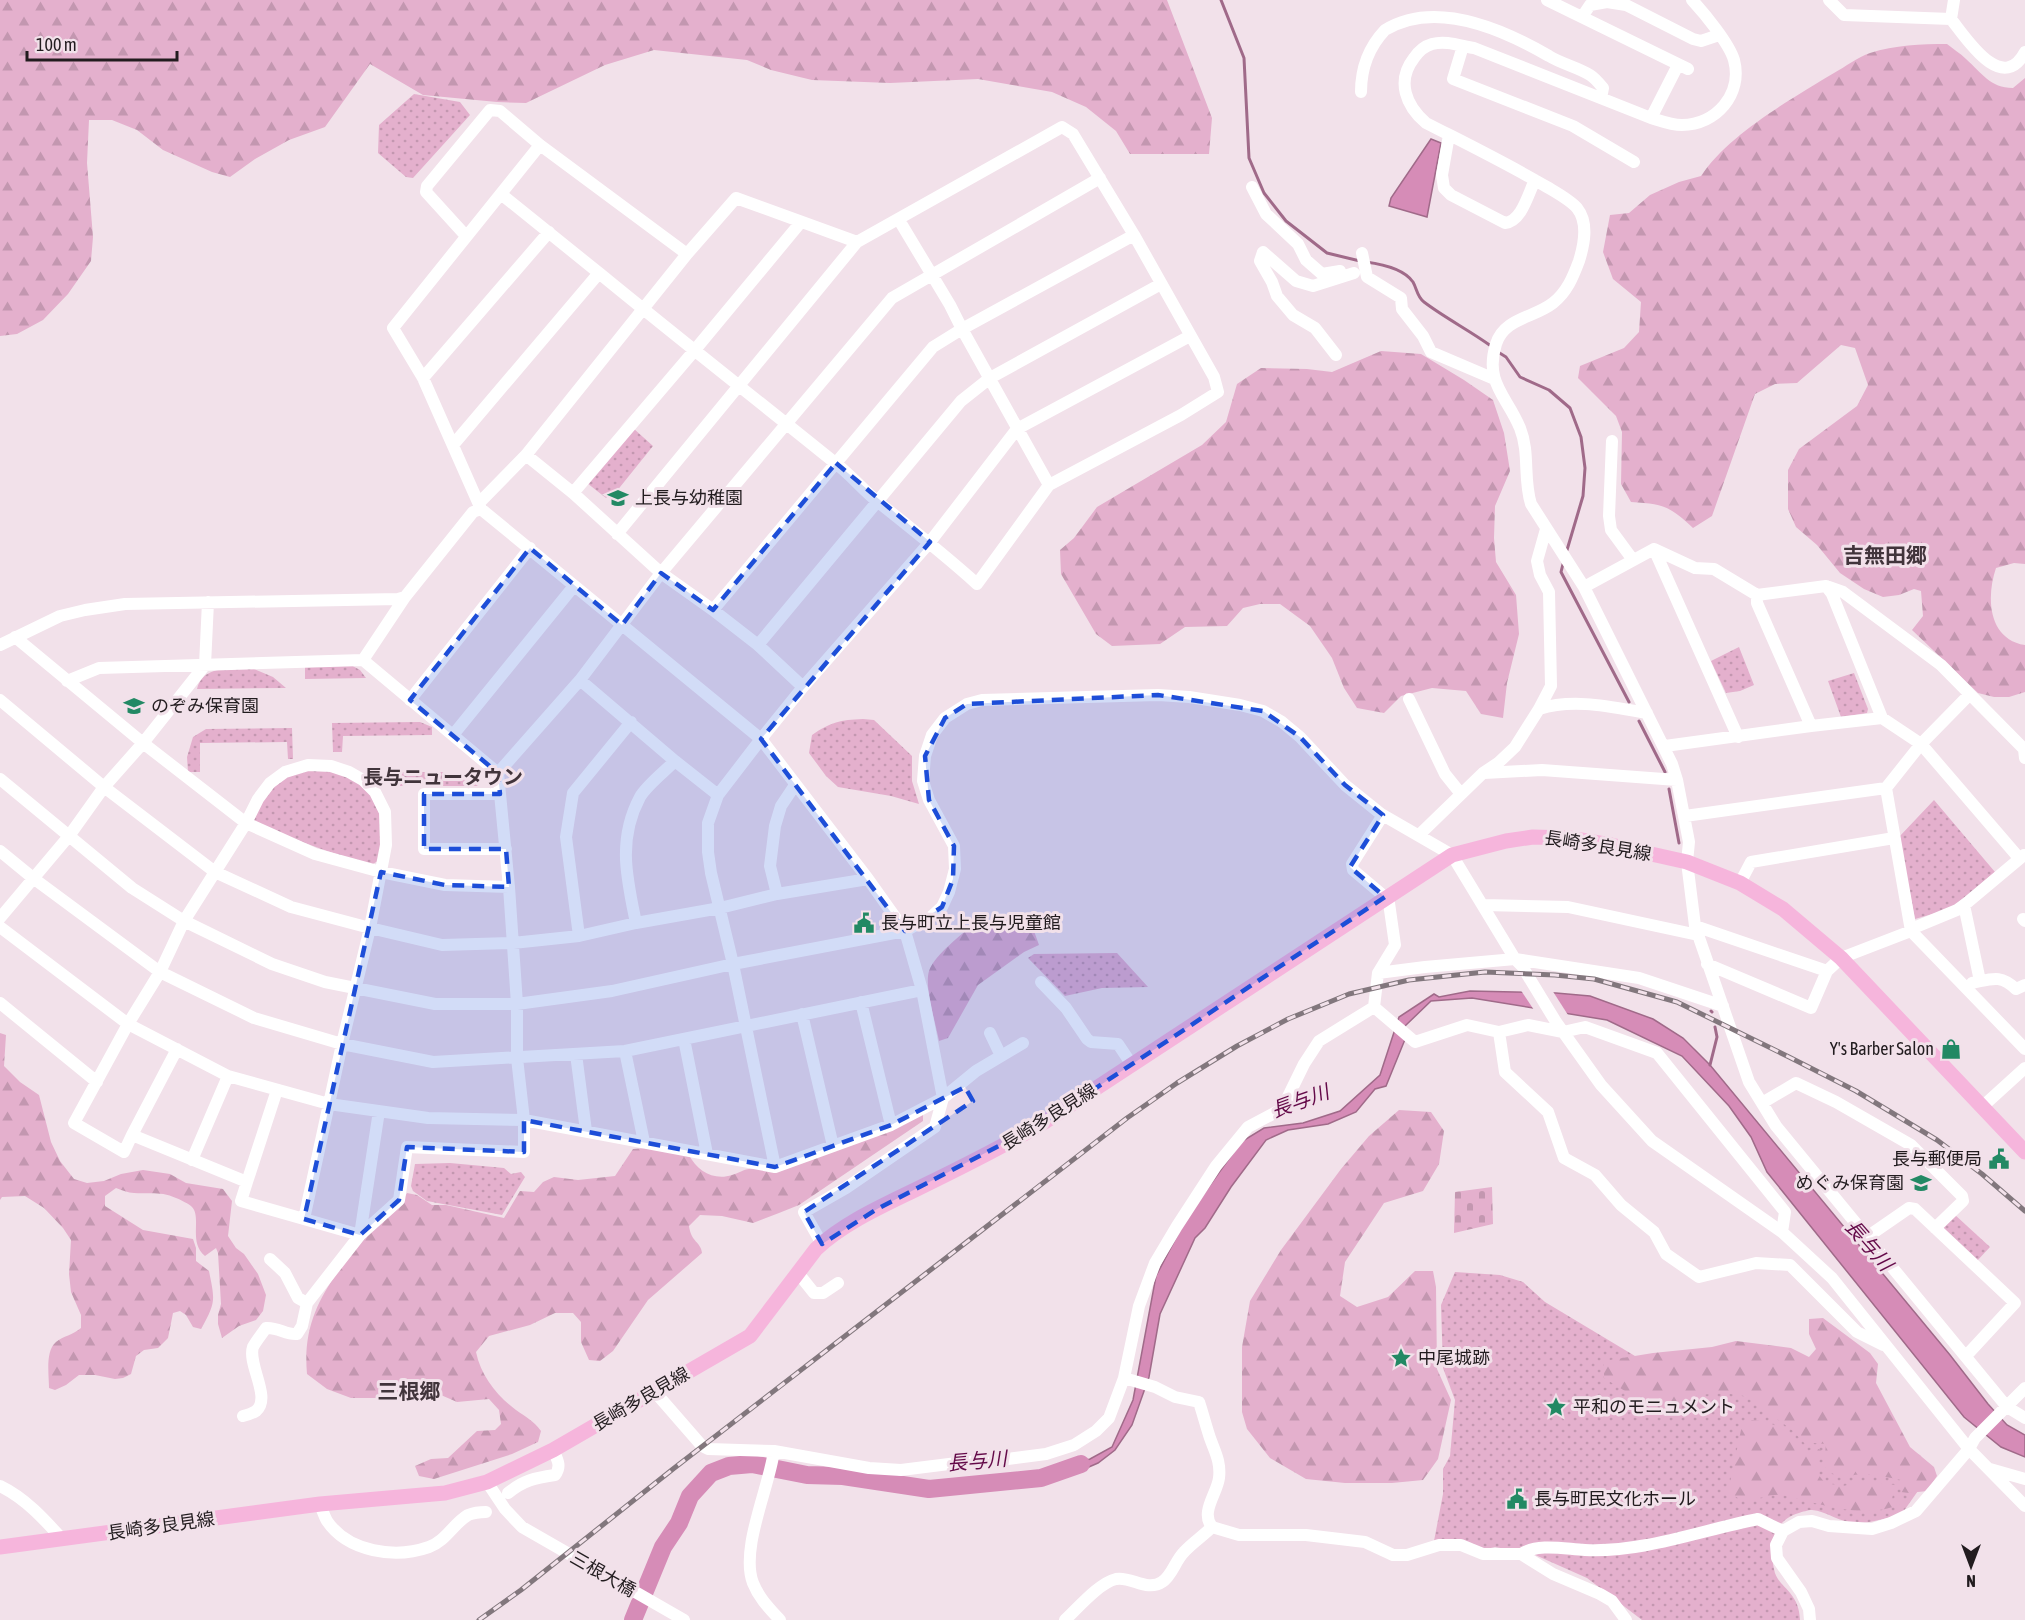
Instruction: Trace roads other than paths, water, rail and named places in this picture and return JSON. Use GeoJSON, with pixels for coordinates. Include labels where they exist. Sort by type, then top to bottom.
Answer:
{"type":"FeatureCollection","features":[{"type":"Feature","properties":{"kind":"main road","name":"長崎多良見線"},"geometry":{"type":"LineString","coordinates":[[0,1547],[320,1504],[445,1493],[487,1482],[553,1450],[750,1336],[829,1237],[877,1209],[1043,1123],[1452,855],[1506,841],[1533,837],[1569,838],[1611,845],[1687,862],[1740,883],[1783,909],[1841,958],[2025,1152]]}},
{"type":"Feature","properties":{"kind":"street"},"geometry":{"type":"LineString","coordinates":[[1547,0],[1683,67],[1651,118]]}},
{"type":"Feature","properties":{"kind":"street"},"geometry":{"type":"LineString","coordinates":[[1692,0],[1702,10],[1734,59],[1736,78],[1730,98],[1723,108],[1713,117],[1698,124],[1671,124],[1651,118],[1474,48],[1443,42],[1430,44],[1407,66],[1404,81],[1407,99],[1415,113],[1426,123],[1535,180],[1578,209],[1586,231],[1581,254],[1570,284],[1554,302],[1514,322],[1501,334],[1493,356],[1492,378],[1520,429],[1526,448],[1527,491],[1531,504],[1584,586],[1665,746],[1677,780],[1685,816],[1689,842],[1687,862],[1696,930],[1749,1082],[1776,1126],[1867,1237],[2007,1407],[2025,1418]]}},
{"type":"Feature","properties":{"kind":"street"},"geometry":{"type":"LineString","coordinates":[[1829,0],[1844,15],[1951,19]]}},
{"type":"Feature","properties":{"kind":"street"},"geometry":{"type":"LineString","coordinates":[[1954,0],[1951,19],[1978,54],[1992,65],[2010,66],[2018,63],[2025,52]]}},
{"type":"Feature","properties":{"kind":"street"},"geometry":{"type":"LineString","coordinates":[[1582,17],[1590,4],[1607,2],[1626,4],[1693,39],[1701,41],[1719,35]]}},
{"type":"Feature","properties":{"kind":"street"},"geometry":{"type":"LineString","coordinates":[[1361,92],[1364,66],[1376,39],[1389,25],[1408,12],[1440,6],[1461,9],[1480,16],[1552,58],[1592,75],[1603,88],[1601,98]]}},
{"type":"Feature","properties":{"kind":"street"},"geometry":{"type":"LineString","coordinates":[[1463,46],[1453,79],[1573,126],[1634,162]]}},
{"type":"Feature","properties":{"kind":"street"},"geometry":{"type":"LineString","coordinates":[[466,236],[426,192],[427,186],[490,110],[500,111],[540,145],[687,254]]}},
{"type":"Feature","properties":{"kind":"street"},"geometry":{"type":"LineString","coordinates":[[501,194],[694,351],[740,387],[786,424],[836,463],[876,500],[930,542],[977,584],[1049,485],[1181,415],[1218,392],[1214,377],[1134,235],[1072,134],[1062,127],[857,242],[740,387],[617,534]]}},
{"type":"Feature","properties":{"kind":"street"},"geometry":{"type":"LineString","coordinates":[[1449,135],[1442,175],[1444,188],[1451,195],[1505,223],[1512,222],[1517,217],[1535,180]]}},
{"type":"Feature","properties":{"kind":"street"},"geometry":{"type":"LineString","coordinates":[[540,145],[393,328],[423,378],[481,506],[760,740],[868,879],[905,931],[922,990],[943,1098],[935,1127],[846,1188],[804,1212],[822,1244]]}},
{"type":"Feature","properties":{"kind":"street"},"geometry":{"type":"LineString","coordinates":[[498,773],[580,680],[661,573],[892,298],[1100,178]]}},
{"type":"Feature","properties":{"kind":"street"},"geometry":{"type":"LineString","coordinates":[[1252,188],[1266,214],[1298,244],[1306,260],[1322,274],[1343,270],[1362,273],[1401,298],[1402,309],[1423,336],[1431,352],[1492,378]]}},
{"type":"Feature","properties":{"kind":"street"},"geometry":{"type":"LineString","coordinates":[[363,660],[405,597],[474,512],[526,455],[687,254],[735,198],[857,242]]}},
{"type":"Feature","properties":{"kind":"street"},"geometry":{"type":"LineString","coordinates":[[899,220],[933,275],[1049,485]]}},
{"type":"Feature","properties":{"kind":"street"},"geometry":{"type":"LineString","coordinates":[[573,494],[801,222]]}},
{"type":"Feature","properties":{"kind":"street"},"geometry":{"type":"LineString","coordinates":[[423,378],[549,232]]}},
{"type":"Feature","properties":{"kind":"street"},"geometry":{"type":"LineString","coordinates":[[713,610],[933,347],[1134,235]]}},
{"type":"Feature","properties":{"kind":"street"},"geometry":{"type":"LineString","coordinates":[[1336,355],[1315,328],[1293,315],[1277,296],[1260,261],[1263,252],[1296,281],[1313,286],[1362,273]]}},
{"type":"Feature","properties":{"kind":"street"},"geometry":{"type":"LineString","coordinates":[[1362,254],[1362,273]]}},
{"type":"Feature","properties":{"kind":"street"},"geometry":{"type":"LineString","coordinates":[[453,445],[599,273]]}},
{"type":"Feature","properties":{"kind":"street"},"geometry":{"type":"LineString","coordinates":[[758,645],[961,400],[990,378],[1161,284]]}},
{"type":"Feature","properties":{"kind":"street"},"geometry":{"type":"LineString","coordinates":[[775,1167],[733,964],[711,873],[708,823],[718,795],[803,687],[930,542],[1017,429],[1190,336]]}},
{"type":"Feature","properties":{"kind":"street"},"geometry":{"type":"LineString","coordinates":[[1612,441],[1611,530],[1633,560]]}},
{"type":"Feature","properties":{"kind":"street"},"geometry":{"type":"LineString","coordinates":[[526,455],[661,573],[758,645],[803,687]]}},
{"type":"Feature","properties":{"kind":"street"},"geometry":{"type":"LineString","coordinates":[[1419,835],[1483,773],[1498,764],[1515,747],[1551,686],[1548,592],[1540,575],[1537,561],[1546,529]]}},
{"type":"Feature","properties":{"kind":"street"},"geometry":{"type":"LineString","coordinates":[[410,700],[530,548]]}},
{"type":"Feature","properties":{"kind":"street"},"geometry":{"type":"LineString","coordinates":[[1584,586],[1654,549]]}},
{"type":"Feature","properties":{"kind":"street"},"geometry":{"type":"LineString","coordinates":[[1654,549],[1695,568],[1714,569],[1757,595],[1826,586],[1843,592],[1872,611],[1941,665],[2024,749],[2025,758]]}},
{"type":"Feature","properties":{"kind":"street"},"geometry":{"type":"LineString","coordinates":[[1654,549],[1738,737]]}},
{"type":"Feature","properties":{"kind":"street"},"geometry":{"type":"LineString","coordinates":[[453,735],[574,586]]}},
{"type":"Feature","properties":{"kind":"street"},"geometry":{"type":"LineString","coordinates":[[1707,964],[1811,1008],[1827,971],[1841,958],[1911,930],[1964,905],[2022,856],[1921,744],[1882,718],[1832,594],[1826,586]]}},
{"type":"Feature","properties":{"kind":"street"},"geometry":{"type":"LineString","coordinates":[[1757,595],[1757,603],[1811,726]]}},
{"type":"Feature","properties":{"kind":"street"},"geometry":{"type":"LineString","coordinates":[[0,645],[60,616],[85,610],[134,604],[398,599],[405,597]]}},
{"type":"Feature","properties":{"kind":"street"},"geometry":{"type":"LineString","coordinates":[[0,918],[69,836],[104,787],[143,743],[205,664],[208,602]]}},
{"type":"Feature","properties":{"kind":"street"},"geometry":{"type":"LineString","coordinates":[[15,637],[143,743],[246,823],[315,854],[381,872],[445,885],[509,887]]}},
{"type":"Feature","properties":{"kind":"street"},"geometry":{"type":"LineString","coordinates":[[67,681],[99,668],[363,660],[498,773],[513,943],[517,1058],[524,1120],[524,1152],[407,1147],[399,1200],[360,1235],[307,1303],[302,1326],[297,1334],[290,1335],[273,1327],[266,1328],[252,1349],[253,1364],[260,1386],[261,1404],[257,1410],[243,1416]]}},
{"type":"Feature","properties":{"kind":"street"},"geometry":{"type":"LineString","coordinates":[[580,680],[718,795]]}},
{"type":"Feature","properties":{"kind":"street"},"geometry":{"type":"LineString","coordinates":[[0,779],[132,888],[184,921],[272,964],[325,982],[435,1004],[516,1004],[612,991],[733,964],[905,931],[931,917],[942,907],[955,869],[954,846],[929,800],[923,781],[925,756],[932,735],[945,718],[967,704],[982,700],[1158,695],[1240,705],[1263,711],[1282,722],[1300,737],[1345,785],[1383,815],[1452,855],[1560,1027],[1601,1085],[1652,1141],[1782,1232],[1832,1278],[1887,1347],[1972,1443],[1989,1469],[2025,1506]]}},
{"type":"Feature","properties":{"kind":"street"},"geometry":{"type":"LineString","coordinates":[[1685,816],[1886,788],[1921,744],[1970,695]]}},
{"type":"Feature","properties":{"kind":"street"},"geometry":{"type":"LineString","coordinates":[[1409,699],[1445,774],[1461,794]]}},
{"type":"Feature","properties":{"kind":"street"},"geometry":{"type":"LineString","coordinates":[[0,700],[104,787],[215,872],[291,908],[442,945],[513,943],[579,936],[720,908],[777,894],[868,879]]}},
{"type":"Feature","properties":{"kind":"street"},"geometry":{"type":"LineString","coordinates":[[1539,709],[1551,705],[1579,703],[1647,713]]}},
{"type":"Feature","properties":{"kind":"street"},"geometry":{"type":"LineString","coordinates":[[1665,746],[1882,718]]}},
{"type":"Feature","properties":{"kind":"street"},"geometry":{"type":"LineString","coordinates":[[579,936],[566,837],[573,793],[631,722]]}},
{"type":"Feature","properties":{"kind":"street"},"geometry":{"type":"LineString","coordinates":[[636,923],[626,874],[626,838],[640,796],[675,761]]}},
{"type":"Feature","properties":{"kind":"street"},"geometry":{"type":"LineString","coordinates":[[177,1049],[124,1152],[74,1123],[128,1024],[160,972],[184,921],[270,783],[285,772],[309,765],[331,766],[363,780],[375,792],[385,812],[386,845],[370,928],[304,1219]]}},
{"type":"Feature","properties":{"kind":"street"},"geometry":{"type":"LineString","coordinates":[[1483,773],[1542,770],[1677,780]]}},
{"type":"Feature","properties":{"kind":"street"},"geometry":{"type":"LineString","coordinates":[[777,894],[770,866],[775,826],[781,806],[795,785]]}},
{"type":"Feature","properties":{"kind":"street"},"geometry":{"type":"LineString","coordinates":[[1886,788],[1911,930],[2025,1048]]}},
{"type":"Feature","properties":{"kind":"street"},"geometry":{"type":"LineString","coordinates":[[500,794],[424,794],[424,849],[506,849]]}},
{"type":"Feature","properties":{"kind":"street"},"geometry":{"type":"LineString","coordinates":[[1374,1007],[1378,973],[1395,945],[1387,897],[1353,870],[1352,864],[1383,815]]}},
{"type":"Feature","properties":{"kind":"street"},"geometry":{"type":"LineString","coordinates":[[1740,883],[1751,862],[1894,838]]}},
{"type":"Feature","properties":{"kind":"street"},"geometry":{"type":"LineString","coordinates":[[0,851],[160,972],[254,1018],[342,1044],[433,1062],[626,1051],[922,990]]}},
{"type":"Feature","properties":{"kind":"street"},"geometry":{"type":"LineString","coordinates":[[1484,905],[1568,907],[1696,930],[1827,971]]}},
{"type":"Feature","properties":{"kind":"street"},"geometry":{"type":"LineString","coordinates":[[1964,905],[1980,981]]}},
{"type":"Feature","properties":{"kind":"street"},"geometry":{"type":"LineString","coordinates":[[0,927],[128,1024],[228,1076],[329,1104],[428,1118],[524,1120],[775,1167],[891,1125],[943,1098],[976,1071],[1023,1043]]}},
{"type":"Feature","properties":{"kind":"street"},"geometry":{"type":"LineString","coordinates":[[1378,973],[1425,967],[1518,962],[1639,978],[1722,1006]]}},
{"type":"Feature","properties":{"kind":"street"},"geometry":{"type":"LineString","coordinates":[[1962,985],[1992,978],[2003,979],[2016,989],[2025,985]]}},
{"type":"Feature","properties":{"kind":"street"},"geometry":{"type":"LineString","coordinates":[[1041,982],[1066,1008],[1087,1040],[1118,1044],[1132,1065]]}},
{"type":"Feature","properties":{"kind":"street"},"geometry":{"type":"LineString","coordinates":[[861,1002],[891,1125]]}},
{"type":"Feature","properties":{"kind":"street"},"geometry":{"type":"LineString","coordinates":[[0,1003],[97,1082]]}},
{"type":"Feature","properties":{"kind":"street"},"geometry":{"type":"LineString","coordinates":[[1374,1007],[1415,1042],[1467,1025],[1499,1032],[1528,1025],[1585,1027],[1657,1053],[1785,1212],[1782,1232]]}},
{"type":"Feature","properties":{"kind":"street"},"geometry":{"type":"LineString","coordinates":[[655,1392],[702,1446],[722,1451],[746,1450],[869,1468],[900,1470],[1046,1454],[1074,1445],[1096,1431],[1109,1418],[1126,1378],[1139,1306],[1155,1263],[1216,1166],[1248,1127],[1282,1109],[1319,1041],[1374,1007]]}},
{"type":"Feature","properties":{"kind":"street"},"geometry":{"type":"LineString","coordinates":[[802,1014],[833,1146]]}},
{"type":"Feature","properties":{"kind":"street"},"geometry":{"type":"LineString","coordinates":[[1499,1032],[1505,1072],[1548,1112],[1564,1158],[1595,1175],[1621,1204],[1654,1232],[1666,1254],[1699,1278],[1756,1263],[1790,1265],[1857,1332],[1887,1347]]}},
{"type":"Feature","properties":{"kind":"street"},"geometry":{"type":"LineString","coordinates":[[990,1033],[1001,1056]]}},
{"type":"Feature","properties":{"kind":"street"},"geometry":{"type":"LineString","coordinates":[[684,1039],[707,1154]]}},
{"type":"Feature","properties":{"kind":"street"},"geometry":{"type":"LineString","coordinates":[[626,1051],[644,1142]]}},
{"type":"Feature","properties":{"kind":"street"},"geometry":{"type":"LineString","coordinates":[[576,1054],[586,1131]]}},
{"type":"Feature","properties":{"kind":"street"},"geometry":{"type":"LineString","coordinates":[[1982,1107],[2025,1068]]}},
{"type":"Feature","properties":{"kind":"street"},"geometry":{"type":"LineString","coordinates":[[192,1160],[228,1076]]}},
{"type":"Feature","properties":{"kind":"street"},"geometry":{"type":"LineString","coordinates":[[1762,1103],[1796,1083],[1836,1102],[1911,1145],[1962,1196],[1963,1201],[1935,1228]]}},
{"type":"Feature","properties":{"kind":"street"},"geometry":{"type":"LineString","coordinates":[[277,1090],[242,1201],[360,1235]]}},
{"type":"Feature","properties":{"kind":"street"},"geometry":{"type":"LineString","coordinates":[[360,1235],[380,1111]]}},
{"type":"Feature","properties":{"kind":"street"},"geometry":{"type":"LineString","coordinates":[[132,1136],[247,1182]]}},
{"type":"Feature","properties":{"kind":"street"},"geometry":{"type":"LineString","coordinates":[[1867,1237],[1910,1208],[1915,1209],[2015,1304],[1966,1356]]}},
{"type":"Feature","properties":{"kind":"street"},"geometry":{"type":"LineString","coordinates":[[270,1259],[285,1274],[298,1298],[307,1303]]}},
{"type":"Feature","properties":{"kind":"street"},"geometry":{"type":"LineString","coordinates":[[798,1273],[814,1293],[823,1293],[838,1283]]}},
{"type":"Feature","properties":{"kind":"street"},"geometry":{"type":"LineString","coordinates":[[1126,1378],[1155,1387],[1175,1397],[1199,1402],[1218,1455],[1219,1479],[1208,1512],[1208,1523],[1212,1527],[1239,1535],[1306,1535],[1365,1542],[1393,1555],[1407,1555],[1439,1545],[1461,1545],[1483,1554],[1521,1554],[1532,1548],[1591,1550],[1630,1547],[1758,1518],[1783,1532]]}},
{"type":"Feature","properties":{"kind":"street"},"geometry":{"type":"LineString","coordinates":[[1810,1620],[1809,1609],[1801,1592],[1777,1558],[1776,1545],[1783,1532],[1799,1522],[1806,1521],[1872,1530],[1916,1511],[1972,1443],[2025,1388]]}},
{"type":"Feature","properties":{"kind":"street"},"geometry":{"type":"LineString","coordinates":[[508,1493],[519,1484],[532,1479],[555,1475],[559,1470],[559,1465],[553,1450]]}},
{"type":"Feature","properties":{"kind":"street"},"geometry":{"type":"LineString","coordinates":[[774,1454],[749,1556],[752,1580],[756,1589],[780,1620]]}},
{"type":"Feature","properties":{"kind":"street"},"geometry":{"type":"LineString","coordinates":[[1989,1469],[2025,1479]]}},
{"type":"Feature","properties":{"kind":"street","name":"三根大橋"},"geometry":{"type":"LineString","coordinates":[[487,1482],[501,1504],[522,1527],[684,1620]]}},
{"type":"Feature","properties":{"kind":"street"},"geometry":{"type":"LineString","coordinates":[[0,1486],[13,1492],[62,1539]]}},
{"type":"Feature","properties":{"kind":"street"},"geometry":{"type":"LineString","coordinates":[[320,1504],[327,1521],[336,1531],[351,1542],[381,1552],[408,1551],[429,1547],[444,1539],[460,1521],[470,1514],[486,1512]]}},
{"type":"Feature","properties":{"kind":"street"},"geometry":{"type":"LineString","coordinates":[[1065,1620],[1100,1588],[1114,1580],[1126,1578],[1144,1585],[1161,1583],[1183,1553],[1212,1527]]}},
{"type":"Feature","properties":{"kind":"street"},"geometry":{"type":"LineString","coordinates":[[1521,1554],[1553,1574],[1612,1601],[1626,1620]]}},
{"type":"Feature","properties":{"kind":"waterway"},"geometry":{"type":"LineString","coordinates":[[1221,0],[1244,58],[1249,158],[1264,193],[1286,221],[1327,253],[1360,261]]}},
{"type":"Feature","properties":{"kind":"waterway"},"geometry":{"type":"LineString","coordinates":[[1366,262],[1398,270],[1409,277],[1424,302],[1491,346]]}},
{"type":"Feature","properties":{"kind":"waterway"},"geometry":{"type":"LineString","coordinates":[[1498,352],[1506,357],[1520,377],[1549,390],[1570,408],[1581,437],[1585,468],[1583,496],[1567,550]]}},
{"type":"Feature","properties":{"kind":"waterway"},"geometry":{"type":"LineString","coordinates":[[1563,564],[1561,572],[1629,702]]}},
{"type":"Feature","properties":{"kind":"waterway"},"geometry":{"type":"LineString","coordinates":[[1639,721],[1665,772]]}},
{"type":"Feature","properties":{"kind":"waterway"},"geometry":{"type":"LineString","coordinates":[[1669,789],[1679,843]]}},
{"type":"Feature","properties":{"kind":"waterway"},"geometry":{"type":"LineString","coordinates":[[1710,1065],[1717,1037],[1715,1027]]}},
{"type":"Feature","properties":{"kind":"waterway","name":"長与川"},"geometry":{"type":"LineString","coordinates":[[633,1620],[663,1547],[679,1523],[690,1496],[711,1473],[729,1466],[752,1464],[807,1475],[843,1476],[929,1489],[1041,1478],[1081,1464]]}},
{"type":"Feature","properties":{"kind":"railway"},"geometry":{"type":"LineString","coordinates":[[479,1620],[521,1590],[673,1469],[1127,1118],[1177,1083],[1237,1046],[1288,1019],[1349,994],[1409,980],[1485,972],[1594,979],[1677,1002],[1856,1091],[1937,1140],[2025,1211]]}},
{"type":"Feature","properties":{"kind":"place","name":"上長与幼稚園"},"geometry":{"type":"Point","coordinates":[618,498]}},
{"type":"Feature","properties":{"kind":"place","name":"のぞみ保育園"},"geometry":{"type":"Point","coordinates":[134,706]}},
{"type":"Feature","properties":{"kind":"place","name":"長与町立上長与児童館"},"geometry":{"type":"Point","coordinates":[864,923]}},
{"type":"Feature","properties":{"kind":"place","name":"Y's Barber Salon"},"geometry":{"type":"Point","coordinates":[1951,1049]}},
{"type":"Feature","properties":{"kind":"place","name":"長与郵便局"},"geometry":{"type":"Point","coordinates":[1999,1159]}},
{"type":"Feature","properties":{"kind":"place","name":"めぐみ保育園"},"geometry":{"type":"Point","coordinates":[1921,1183]}},
{"type":"Feature","properties":{"kind":"place","name":"中尾城跡"},"geometry":{"type":"Point","coordinates":[1401,1358]}},
{"type":"Feature","properties":{"kind":"place","name":"平和のモニュメント"},"geometry":{"type":"Point","coordinates":[1556,1407]}},
{"type":"Feature","properties":{"kind":"place","name":"長与町民文化ホール"},"geometry":{"type":"Point","coordinates":[1517,1499]}},
{"type":"Feature","properties":{"kind":"district","name":"吉無田郷"},"geometry":{"type":"Point","coordinates":[1885,556]}},
{"type":"Feature","properties":{"kind":"district","name":"長与ニュータウン"},"geometry":{"type":"Point","coordinates":[443,777]}},
{"type":"Feature","properties":{"kind":"district","name":"三根郷"},"geometry":{"type":"Point","coordinates":[409,1392]}}]}
